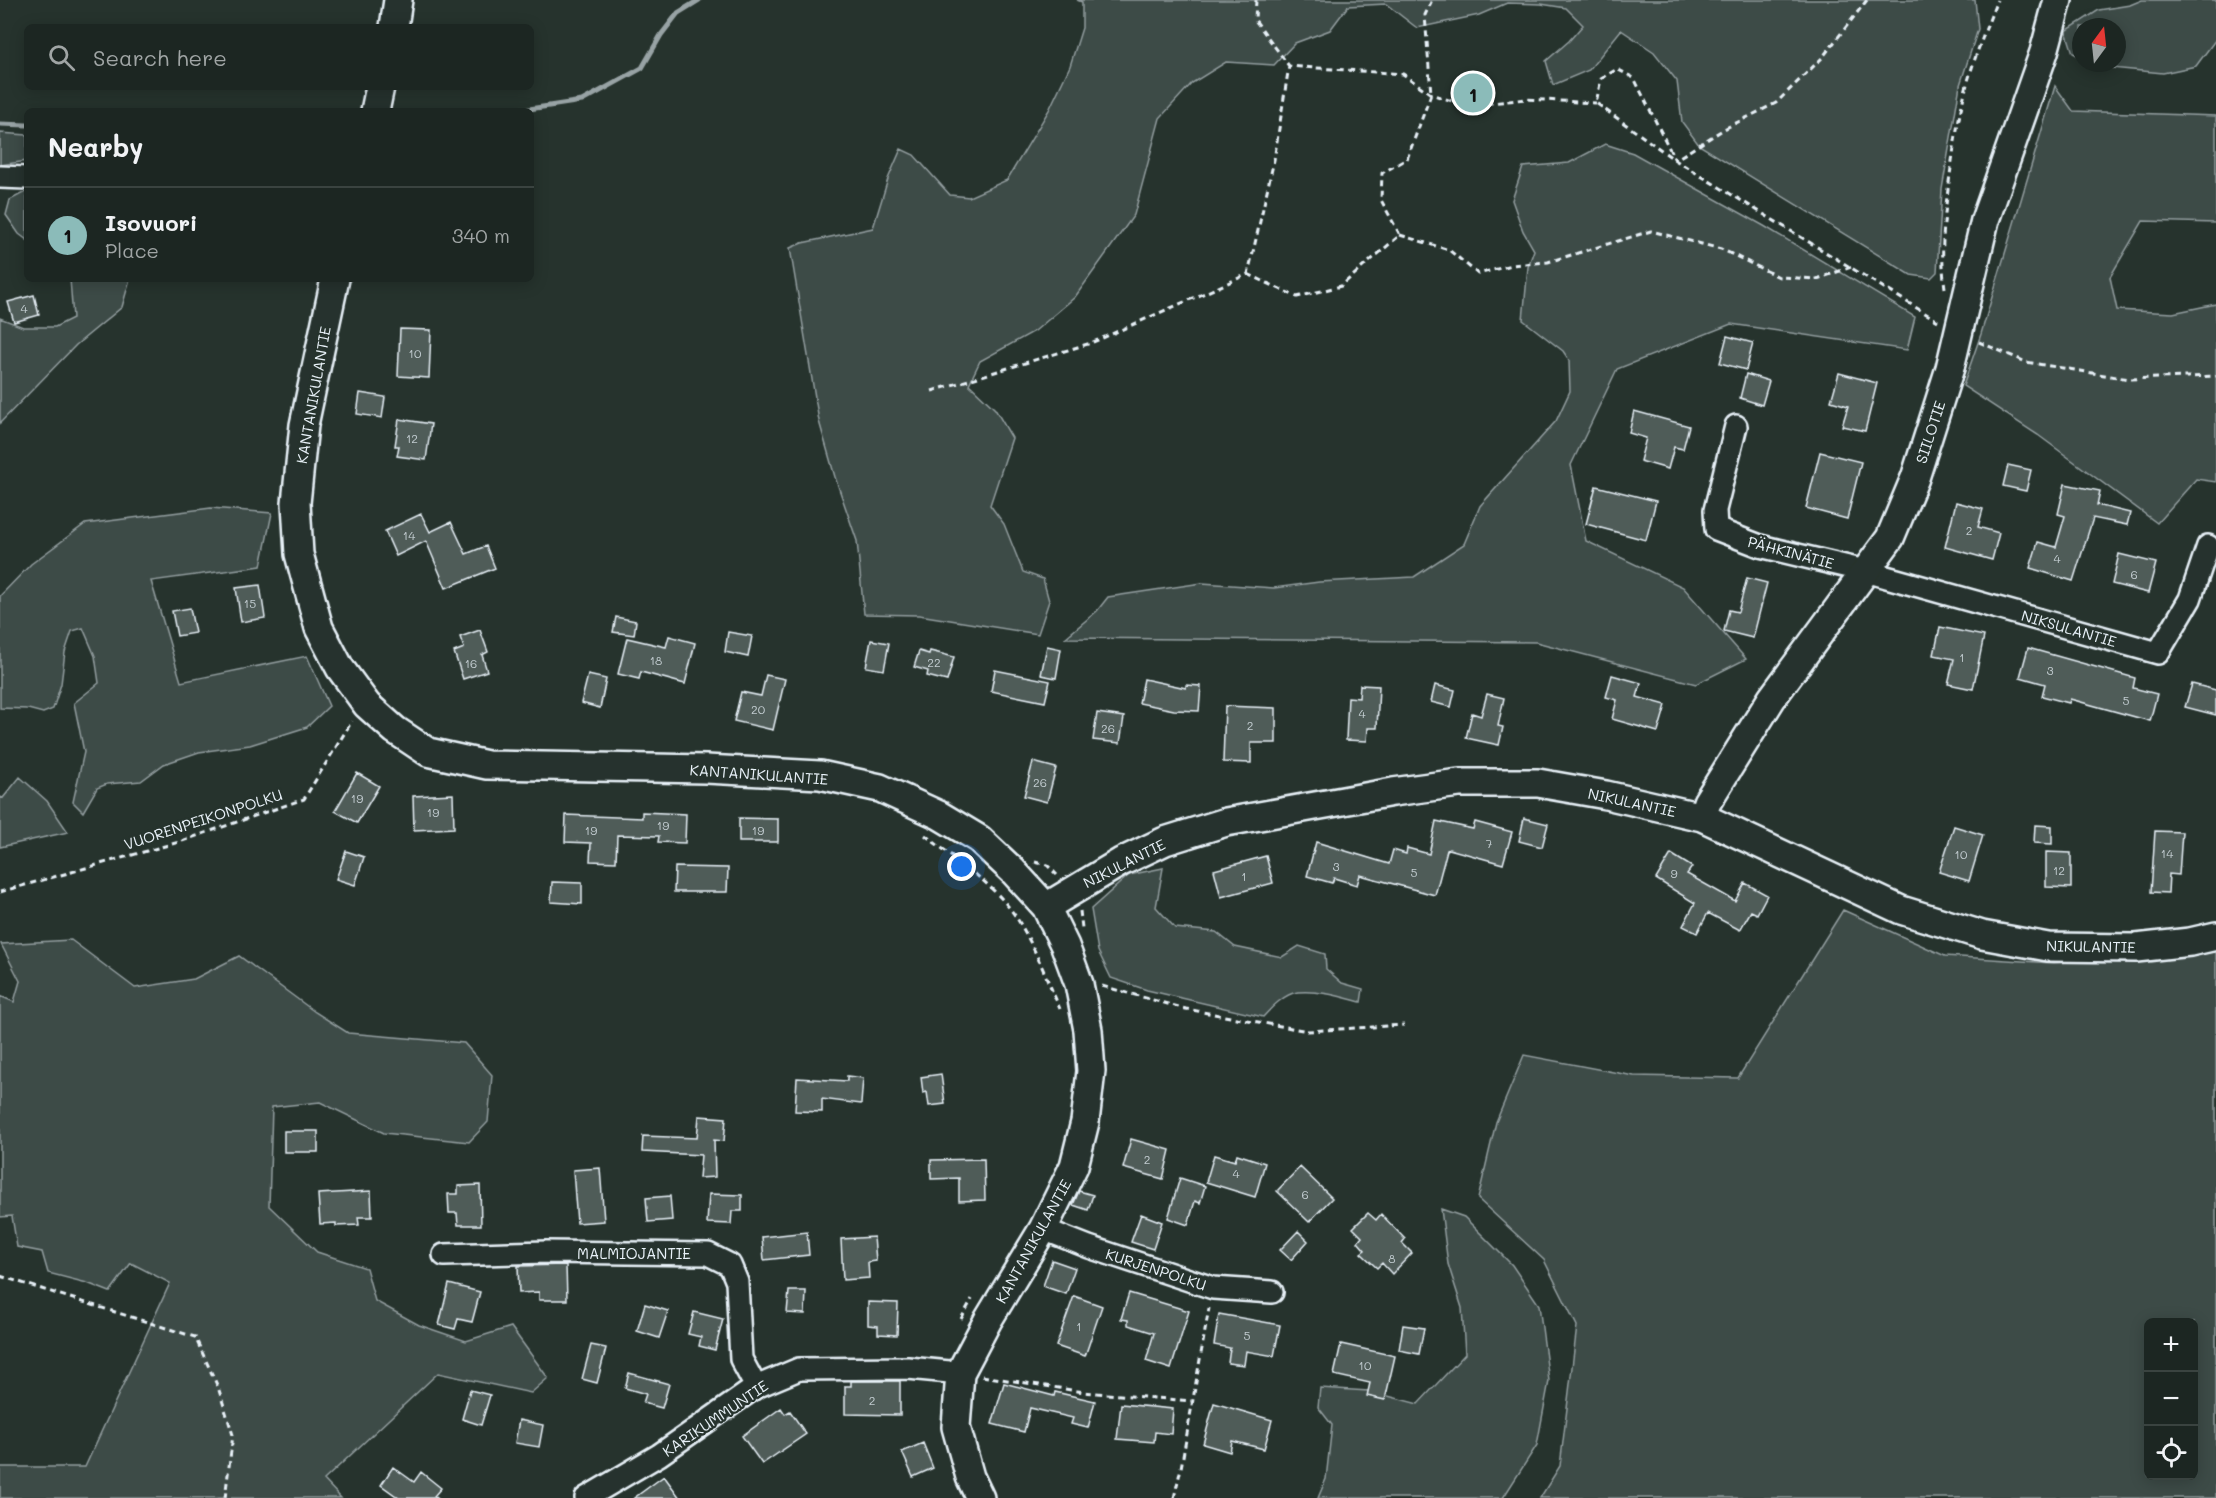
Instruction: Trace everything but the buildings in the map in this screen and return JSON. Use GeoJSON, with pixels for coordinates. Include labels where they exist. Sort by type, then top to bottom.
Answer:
{"type":"FeatureCollection","features":[{"type":"Feature","properties":{"kind":"street"},"geometry":{"type":"LineString","coordinates":[[394,24],[398,0]]}},
{"type":"Feature","properties":{"kind":"street","name":"SIILOTIE"},"geometry":{"type":"LineString","coordinates":[[1702,817],[1707,802],[1772,698],[1890,538],[1915,478],[1950,368],[1985,220],[2044,52],[2058,0]]}},
{"type":"Feature","properties":{"kind":"street"},"geometry":{"type":"LineString","coordinates":[[376,108],[379,90]]}},
{"type":"Feature","properties":{"kind":"street"},"geometry":{"type":"LineString","coordinates":[[0,177],[24,178]]}},
{"type":"Feature","properties":{"kind":"street","name":"KANTANIKULANTIE"},"geometry":{"type":"LineString","coordinates":[[334,282],[304,425],[296,502],[299,555],[319,628],[340,668],[356,717],[395,730],[428,752],[487,765],[706,770],[820,776],[880,788],[939,815],[979,839],[1046,907],[1065,946],[1077,979],[1088,1030],[1091,1071],[1084,1122],[1074,1166],[1043,1229],[988,1320],[960,1373],[956,1427],[970,1477],[980,1498]]}},
{"type":"Feature","properties":{"kind":"street","name":"PÄHKINÄTIE"},"geometry":{"type":"LineString","coordinates":[[1736,426],[1714,510],[1716,529],[1760,546],[1865,571]]}},
{"type":"Feature","properties":{"kind":"street","name":"NIKSULANTIE"},"geometry":{"type":"LineString","coordinates":[[1865,571],[2158,653],[2190,599],[2208,546]]}},
{"type":"Feature","properties":{"kind":"street","name":"NIKULANTIE"},"geometry":{"type":"LineString","coordinates":[[1046,907],[1121,862],[1165,841],[1226,822],[1393,792],[1459,783],[1538,783],[1606,795],[1702,817],[1901,910],[1982,935],[2048,947],[2136,948],[2190,942],[2216,936]]}},
{"type":"Feature","properties":{"kind":"street","name":"KURJENPOLKU"},"geometry":{"type":"LineString","coordinates":[[1043,1229],[1089,1247],[1213,1288],[1272,1292]]}},
{"type":"Feature","properties":{"kind":"street","name":"MALMIOJANTIE"},"geometry":{"type":"LineString","coordinates":[[444,1255],[547,1252],[708,1254],[730,1265],[737,1282],[741,1359],[756,1386]]}},
{"type":"Feature","properties":{"kind":"street","name":"KARIKUMMUNTIE"},"geometry":{"type":"LineString","coordinates":[[586,1498],[660,1455],[756,1386],[799,1369],[908,1368],[960,1373]]}},
{"type":"Feature","properties":{"kind":"path"},"geometry":{"type":"LineString","coordinates":[[1248,274],[1274,160],[1289,66],[1255,20],[1256,0]]}},
{"type":"Feature","properties":{"kind":"path"},"geometry":{"type":"LineString","coordinates":[[1432,0],[1425,15],[1431,94],[1407,159],[1382,172],[1381,200],[1400,235],[1449,250],[1478,274],[1512,265],[1548,262],[1651,231],[1721,249],[1779,277],[1817,279],[1851,267]]}},
{"type":"Feature","properties":{"kind":"path"},"geometry":{"type":"LineString","coordinates":[[1676,160],[1724,129],[1776,103],[1822,58],[1867,0]]}},
{"type":"Feature","properties":{"kind":"path"},"geometry":{"type":"LineString","coordinates":[[1946,296],[1941,263],[1943,226],[1955,142],[1964,95],[1997,0]]}},
{"type":"Feature","properties":{"kind":"path"},"geometry":{"type":"LineString","coordinates":[[1289,66],[1403,74],[1431,94],[1467,106],[1525,99],[1596,103],[1676,160],[1957,333],[2026,362],[2037,364],[2129,379],[2216,376]]}},
{"type":"Feature","properties":{"kind":"path"},"geometry":{"type":"LineString","coordinates":[[1596,103],[1601,80],[1617,69],[1634,78],[1676,160]]}},
{"type":"Feature","properties":{"kind":"path"},"geometry":{"type":"LineString","coordinates":[[932,391],[1091,343],[1248,274],[1297,297],[1341,286],[1400,235]]}},
{"type":"Feature","properties":{"kind":"path","name":"VUORENPEIKONPOLKU"},"geometry":{"type":"LineString","coordinates":[[0,892],[179,842],[304,799],[356,717]]}},
{"type":"Feature","properties":{"kind":"path"},"geometry":{"type":"LineString","coordinates":[[919,830],[991,889],[1017,918],[1039,959],[1062,1013]]}},
{"type":"Feature","properties":{"kind":"path"},"geometry":{"type":"LineString","coordinates":[[1077,979],[1186,1009],[1308,1031],[1404,1025]]}},
{"type":"Feature","properties":{"kind":"path"},"geometry":{"type":"LineString","coordinates":[[0,1276],[195,1337],[218,1387],[232,1435],[225,1498]]}},
{"type":"Feature","properties":{"kind":"path"},"geometry":{"type":"LineString","coordinates":[[1174,1498],[1213,1288]]}},
{"type":"Feature","properties":{"kind":"path"},"geometry":{"type":"LineString","coordinates":[[956,1329],[972,1299]]}},
{"type":"Feature","properties":{"kind":"path"},"geometry":{"type":"LineString","coordinates":[[960,1373],[1084,1392],[1191,1401]]}},
{"type":"Feature","properties":{"kind":"shaded area"},"geometry":{"type":"Polygon","coordinates":[[[1077,0],[1975,0],[1978,29],[1960,85],[1942,189],[1937,272],[1931,278],[1911,275],[1699,145],[1682,122],[1677,81],[1654,52],[1621,30],[1589,70],[1553,85],[1546,61],[1583,25],[1566,8],[1541,4],[1507,3],[1479,15],[1417,28],[1386,4],[1348,6],[1330,30],[1295,43],[1274,65],[1226,62],[1192,83],[1160,118],[1134,215],[1075,297],[1035,331],[980,361],[969,384],[995,409],[1012,438],[990,505],[1004,524],[1023,572],[1043,579],[1049,601],[1038,634],[919,615],[864,614],[857,541],[819,421],[790,248],[802,243],[873,228],[888,179],[901,149],[914,155],[950,195],[969,197],[1007,180],[1049,110],[1070,66],[1082,28],[1082,2],[1077,0]]]}},
{"type":"Feature","properties":{"kind":"shaded area"},"geometry":{"type":"Polygon","coordinates":[[[2142,0],[2216,0],[2216,39],[2196,66],[2163,73],[2126,69],[2126,18],[2086,18],[2099,10],[2130,5],[2142,0]]]}},
{"type":"Feature","properties":{"kind":"shaded area"},"geometry":{"type":"Polygon","coordinates":[[[2072,27],[2072,50],[2066,31],[2072,27]]]}},
{"type":"Feature","properties":{"kind":"shaded area"},"geometry":{"type":"Polygon","coordinates":[[[2055,86],[2073,111],[2216,116],[2216,223],[2143,221],[2110,277],[2117,310],[2173,313],[2216,304],[2216,482],[2196,479],[2157,523],[2038,435],[1963,386],[1981,334],[2055,86]]]}},
{"type":"Feature","properties":{"kind":"shaded area"},"geometry":{"type":"Polygon","coordinates":[[[0,133],[24,135],[24,161],[0,165],[0,133]]]}},
{"type":"Feature","properties":{"kind":"shaded area"},"geometry":{"type":"Polygon","coordinates":[[[1605,144],[1633,153],[1764,226],[1915,317],[1907,350],[1731,324],[1617,369],[1571,465],[1586,541],[1683,587],[1746,659],[1696,684],[1536,642],[1065,638],[1097,611],[1108,597],[1202,583],[1274,588],[1319,582],[1414,577],[1464,544],[1480,506],[1556,421],[1570,391],[1569,360],[1563,351],[1523,320],[1528,267],[1534,250],[1523,231],[1512,200],[1523,167],[1569,163],[1605,144]]]}},
{"type":"Feature","properties":{"kind":"shaded area"},"geometry":{"type":"Polygon","coordinates":[[[24,193],[24,238],[6,215],[10,200],[24,193]]]}},
{"type":"Feature","properties":{"kind":"shaded area"},"geometry":{"type":"Polygon","coordinates":[[[70,282],[129,282],[122,307],[76,345],[0,423],[0,318],[23,327],[55,327],[73,318],[70,282]]]}},
{"type":"Feature","properties":{"kind":"shaded area"},"geometry":{"type":"Polygon","coordinates":[[[211,508],[272,513],[261,566],[151,581],[181,682],[307,656],[329,706],[307,727],[250,745],[199,752],[164,764],[141,781],[107,784],[97,788],[83,812],[73,802],[84,752],[74,703],[99,683],[95,656],[83,628],[72,631],[65,652],[61,684],[53,709],[43,713],[28,709],[0,708],[0,596],[31,564],[85,524],[211,508]]]}},
{"type":"Feature","properties":{"kind":"shaded area"},"geometry":{"type":"Polygon","coordinates":[[[20,777],[47,801],[68,832],[0,847],[0,797],[3,798],[20,777]]]}},
{"type":"Feature","properties":{"kind":"shaded area"},"geometry":{"type":"Polygon","coordinates":[[[1163,868],[1156,907],[1175,928],[1216,932],[1235,947],[1282,957],[1299,946],[1325,954],[1326,969],[1342,983],[1363,989],[1361,1002],[1322,993],[1298,992],[1283,998],[1263,1017],[1147,990],[1111,978],[1098,951],[1091,909],[1129,875],[1163,868]]]}},
{"type":"Feature","properties":{"kind":"shaded area"},"geometry":{"type":"Polygon","coordinates":[[[1843,910],[1945,956],[2054,963],[2216,952],[2216,1498],[1540,1498],[1560,1466],[1577,1326],[1544,1260],[1478,1199],[1496,1122],[1524,1055],[1634,1076],[1738,1078],[1843,910]]]}},
{"type":"Feature","properties":{"kind":"shaded area"},"geometry":{"type":"Polygon","coordinates":[[[71,940],[135,988],[194,979],[239,956],[315,1012],[348,1033],[464,1043],[492,1075],[488,1122],[469,1142],[384,1133],[320,1102],[272,1107],[269,1206],[317,1252],[366,1268],[375,1301],[419,1325],[466,1341],[511,1327],[548,1378],[531,1393],[438,1373],[324,1480],[341,1498],[0,1498],[0,1467],[85,1467],[170,1283],[131,1263],[110,1292],[87,1283],[48,1273],[42,1252],[17,1247],[12,1216],[0,1217],[0,996],[14,1002],[20,981],[1,944],[71,940]]]}},
{"type":"Feature","properties":{"kind":"shaded area"},"geometry":{"type":"Polygon","coordinates":[[[1441,1209],[1464,1217],[1512,1265],[1539,1305],[1549,1381],[1537,1445],[1503,1498],[1318,1498],[1326,1479],[1332,1425],[1318,1407],[1320,1388],[1369,1391],[1418,1404],[1465,1354],[1462,1308],[1448,1264],[1441,1209]]]}},
{"type":"Feature","properties":{"kind":"waterway"},"geometry":{"type":"LineString","coordinates":[[534,108],[582,101],[642,68],[661,35],[678,13],[699,0]]}},
{"type":"Feature","properties":{"kind":"waterway"},"geometry":{"type":"LineString","coordinates":[[0,124],[24,125]]}},
{"type":"Feature","properties":{"kind":"place","name":"Isovuori"},"geometry":{"type":"Point","coordinates":[1473,93]}}]}
